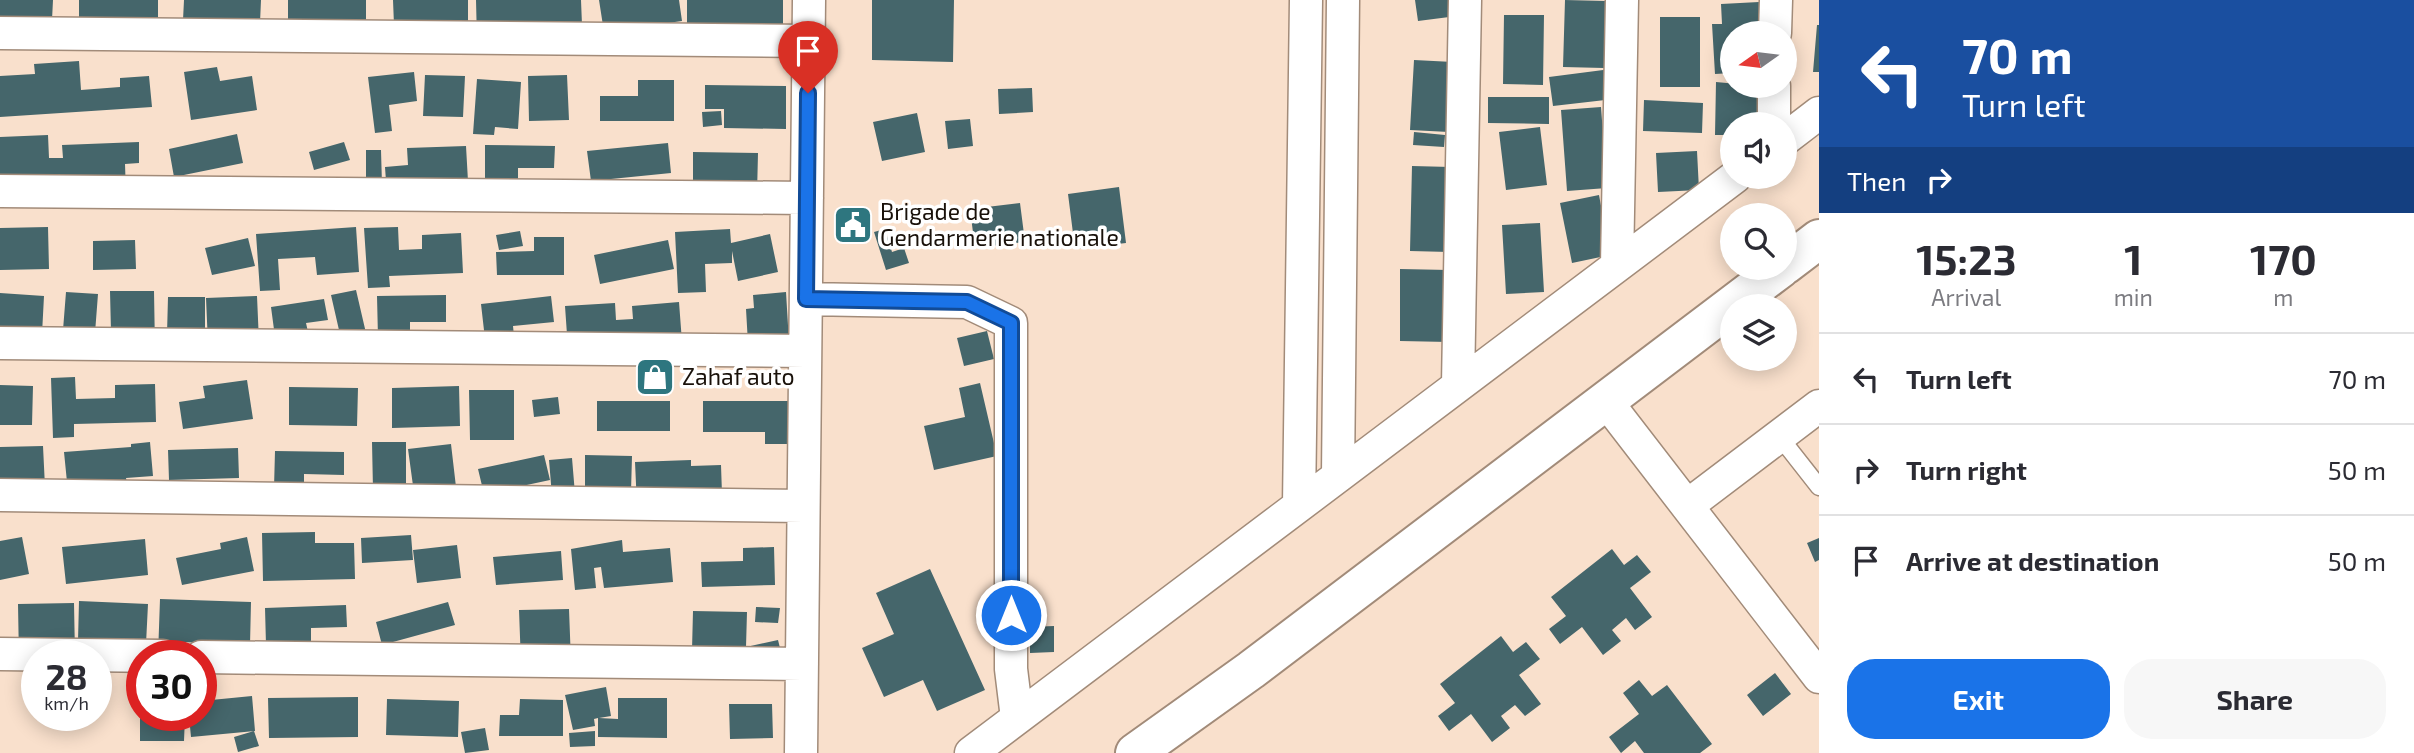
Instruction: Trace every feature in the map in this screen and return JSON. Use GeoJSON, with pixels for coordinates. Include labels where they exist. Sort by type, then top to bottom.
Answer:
{"type":"FeatureCollection","features":[{"type":"Feature","properties":{"kind":"main road"},"geometry":{"type":"LineString","coordinates":[[1797,256],[1819,239]]}},
{"type":"Feature","properties":{"kind":"main road"},"geometry":{"type":"LineString","coordinates":[[1135,753],[1251,670],[1765,280]]}},
{"type":"Feature","properties":{"kind":"main road"},"geometry":{"type":"LineString","coordinates":[[1167,753],[1251,670]]}},
{"type":"Feature","properties":{"kind":"street"},"geometry":{"type":"LineString","coordinates":[[801,753],[809,0]]}},
{"type":"Feature","properties":{"kind":"street"},"geometry":{"type":"LineString","coordinates":[[1299,505],[1306,0]]}},
{"type":"Feature","properties":{"kind":"street"},"geometry":{"type":"LineString","coordinates":[[1338,475],[1343,0]]}},
{"type":"Feature","properties":{"kind":"street"},"geometry":{"type":"LineString","coordinates":[[1458,385],[1465,0]]}},
{"type":"Feature","properties":{"kind":"street"},"geometry":{"type":"LineString","coordinates":[[1618,265],[1622,0]]}},
{"type":"Feature","properties":{"kind":"street"},"geometry":{"type":"LineString","coordinates":[[1775,21],[1776,0]]}},
{"type":"Feature","properties":{"kind":"street"},"geometry":{"type":"LineString","coordinates":[[0,33],[808,41]]}},
{"type":"Feature","properties":{"kind":"street"},"geometry":{"type":"LineString","coordinates":[[1797,130],[1819,113]]}},
{"type":"Feature","properties":{"kind":"street"},"geometry":{"type":"LineString","coordinates":[[971,753],[1720,188]]}},
{"type":"Feature","properties":{"kind":"street"},"geometry":{"type":"LineString","coordinates":[[0,191],[807,198]]}},
{"type":"Feature","properties":{"kind":"street"},"geometry":{"type":"LineString","coordinates":[[806,299],[967,302],[1011,323],[1011,669],[1017,718]]}},
{"type":"Feature","properties":{"kind":"street"},"geometry":{"type":"LineString","coordinates":[[0,343],[805,351]]}},
{"type":"Feature","properties":{"kind":"street"},"geometry":{"type":"LineString","coordinates":[[1606,401],[1819,677]]}},
{"type":"Feature","properties":{"kind":"street"},"geometry":{"type":"LineString","coordinates":[[1687,506],[1819,406]]}},
{"type":"Feature","properties":{"kind":"street"},"geometry":{"type":"LineString","coordinates":[[0,495],[803,506]]}},
{"type":"Feature","properties":{"kind":"street"},"geometry":{"type":"LineString","coordinates":[[0,654],[126,656]]}},
{"type":"Feature","properties":{"kind":"street"},"geometry":{"type":"LineString","coordinates":[[217,657],[802,664]]}},
{"type":"Feature","properties":{"kind":"lane"},"geometry":{"type":"LineString","coordinates":[[1779,436],[1819,487]]}},
{"type":"Feature","properties":{"kind":"building"},"geometry":{"type":"Polygon","coordinates":[[[0,0],[53,0],[52,20],[0,19],[0,0]]]}},
{"type":"Feature","properties":{"kind":"building"},"geometry":{"type":"Polygon","coordinates":[[[79,0],[158,0],[158,20],[79,20],[79,0]]]}},
{"type":"Feature","properties":{"kind":"building"},"geometry":{"type":"Polygon","coordinates":[[[184,0],[261,0],[260,23],[183,20],[184,0]]]}},
{"type":"Feature","properties":{"kind":"building"},"geometry":{"type":"Polygon","coordinates":[[[288,0],[366,0],[366,24],[288,22],[288,0]]]}},
{"type":"Feature","properties":{"kind":"building"},"geometry":{"type":"Polygon","coordinates":[[[393,0],[468,0],[468,24],[394,25],[393,0]]]}},
{"type":"Feature","properties":{"kind":"building"},"geometry":{"type":"Polygon","coordinates":[[[476,0],[581,0],[582,25],[477,41],[476,0]]]}},
{"type":"Feature","properties":{"kind":"building"},"geometry":{"type":"Polygon","coordinates":[[[599,0],[679,0],[682,21],[604,32],[599,0]]]}},
{"type":"Feature","properties":{"kind":"building"},"geometry":{"type":"Polygon","coordinates":[[[687,0],[783,0],[783,32],[687,32],[687,0]]]}},
{"type":"Feature","properties":{"kind":"building"},"geometry":{"type":"Polygon","coordinates":[[[872,0],[954,0],[953,62],[872,60],[872,0]]]}},
{"type":"Feature","properties":{"kind":"building"},"geometry":{"type":"Polygon","coordinates":[[[1415,0],[1455,0],[1457,16],[1418,21],[1415,0]]]}},
{"type":"Feature","properties":{"kind":"building"},"geometry":{"type":"Polygon","coordinates":[[[1565,0],[1606,1],[1604,68],[1563,67],[1565,0]]]}},
{"type":"Feature","properties":{"kind":"building"},"geometry":{"type":"Polygon","coordinates":[[[1759,2],[1760,21],[1722,21],[1721,4],[1759,2]]]}},
{"type":"Feature","properties":{"kind":"building"},"geometry":{"type":"Polygon","coordinates":[[[1504,15],[1544,15],[1543,85],[1503,84],[1504,15]]]}},
{"type":"Feature","properties":{"kind":"building"},"geometry":{"type":"Polygon","coordinates":[[[1660,17],[1700,17],[1700,87],[1660,87],[1660,17]]]}},
{"type":"Feature","properties":{"kind":"building"},"geometry":{"type":"Polygon","coordinates":[[[1712,24],[1720,24],[1720,74],[1715,74],[1712,24]]]}},
{"type":"Feature","properties":{"kind":"building"},"geometry":{"type":"Polygon","coordinates":[[[1817,25],[1819,72],[1813,72],[1817,25]]]}},
{"type":"Feature","properties":{"kind":"building"},"geometry":{"type":"Polygon","coordinates":[[[1414,60],[1453,62],[1449,132],[1410,130],[1414,60]]]}},
{"type":"Feature","properties":{"kind":"building"},"geometry":{"type":"Polygon","coordinates":[[[79,61],[81,90],[120,87],[120,78],[149,76],[152,107],[0,117],[0,76],[35,74],[34,64],[79,61]]]}},
{"type":"Feature","properties":{"kind":"building"},"geometry":{"type":"Polygon","coordinates":[[[217,67],[220,81],[252,76],[257,110],[191,120],[184,72],[217,67]]]}},
{"type":"Feature","properties":{"kind":"building"},"geometry":{"type":"Polygon","coordinates":[[[1611,69],[1614,99],[1553,106],[1549,77],[1611,69]]]}},
{"type":"Feature","properties":{"kind":"building"},"geometry":{"type":"Polygon","coordinates":[[[414,72],[417,101],[389,105],[392,131],[375,133],[368,77],[414,72]]]}},
{"type":"Feature","properties":{"kind":"building"},"geometry":{"type":"Polygon","coordinates":[[[425,75],[465,76],[463,117],[423,116],[425,75]]]}},
{"type":"Feature","properties":{"kind":"building"},"geometry":{"type":"Polygon","coordinates":[[[567,75],[569,120],[529,121],[528,76],[567,75]]]}},
{"type":"Feature","properties":{"kind":"building"},"geometry":{"type":"Polygon","coordinates":[[[477,79],[521,82],[518,129],[495,127],[494,135],[473,134],[477,79]]]}},
{"type":"Feature","properties":{"kind":"building"},"geometry":{"type":"Polygon","coordinates":[[[638,80],[674,80],[674,121],[600,121],[600,96],[638,96],[638,80]]]}},
{"type":"Feature","properties":{"kind":"building"},"geometry":{"type":"Polygon","coordinates":[[[1716,82],[1720,82],[1720,98],[1759,98],[1758,112],[1720,112],[1720,135],[1715,135],[1716,82]]]}},
{"type":"Feature","properties":{"kind":"building"},"geometry":{"type":"Polygon","coordinates":[[[705,85],[786,86],[786,129],[724,128],[724,109],[705,109],[705,85]]]}},
{"type":"Feature","properties":{"kind":"building"},"geometry":{"type":"Polygon","coordinates":[[[1032,88],[1033,112],[999,114],[998,89],[1032,88]]]}},
{"type":"Feature","properties":{"kind":"building"},"geometry":{"type":"Polygon","coordinates":[[[1488,97],[1549,97],[1549,124],[1488,123],[1488,97]]]}},
{"type":"Feature","properties":{"kind":"building"},"geometry":{"type":"Polygon","coordinates":[[[1644,100],[1703,103],[1702,133],[1643,131],[1644,100]]]}},
{"type":"Feature","properties":{"kind":"building"},"geometry":{"type":"Polygon","coordinates":[[[1601,107],[1607,188],[1567,191],[1561,110],[1601,107]]]}},
{"type":"Feature","properties":{"kind":"building"},"geometry":{"type":"Polygon","coordinates":[[[721,111],[722,125],[703,127],[702,112],[721,111]]]}},
{"type":"Feature","properties":{"kind":"building"},"geometry":{"type":"Polygon","coordinates":[[[917,113],[925,152],[882,161],[873,122],[917,113]]]}},
{"type":"Feature","properties":{"kind":"building"},"geometry":{"type":"Polygon","coordinates":[[[970,119],[973,146],[948,149],[945,121],[970,119]]]}},
{"type":"Feature","properties":{"kind":"building"},"geometry":{"type":"Polygon","coordinates":[[[1540,127],[1547,185],[1506,190],[1499,132],[1540,127]]]}},
{"type":"Feature","properties":{"kind":"building"},"geometry":{"type":"Polygon","coordinates":[[[1414,132],[1445,135],[1444,147],[1413,145],[1414,132]]]}},
{"type":"Feature","properties":{"kind":"building"},"geometry":{"type":"Polygon","coordinates":[[[237,134],[243,163],[174,177],[169,149],[237,134]]]}},
{"type":"Feature","properties":{"kind":"building"},"geometry":{"type":"Polygon","coordinates":[[[48,135],[49,158],[63,158],[62,145],[139,142],[139,163],[125,164],[126,194],[61,197],[60,174],[0,177],[0,137],[48,135]]]}},
{"type":"Feature","properties":{"kind":"building"},"geometry":{"type":"Polygon","coordinates":[[[344,142],[350,160],[314,170],[309,152],[344,142]]]}},
{"type":"Feature","properties":{"kind":"building"},"geometry":{"type":"Polygon","coordinates":[[[668,143],[671,173],[591,181],[587,151],[668,143]]]}},
{"type":"Feature","properties":{"kind":"building"},"geometry":{"type":"Polygon","coordinates":[[[485,145],[555,146],[554,168],[518,168],[518,183],[485,182],[485,145]]]}},
{"type":"Feature","properties":{"kind":"building"},"geometry":{"type":"Polygon","coordinates":[[[466,146],[469,199],[386,181],[385,167],[408,165],[407,148],[466,146]]]}},
{"type":"Feature","properties":{"kind":"building"},"geometry":{"type":"Polygon","coordinates":[[[366,150],[381,150],[382,185],[366,185],[366,150]]]}},
{"type":"Feature","properties":{"kind":"building"},"geometry":{"type":"Polygon","coordinates":[[[1697,151],[1699,190],[1658,192],[1656,153],[1697,151]]]}},
{"type":"Feature","properties":{"kind":"building"},"geometry":{"type":"Polygon","coordinates":[[[693,152],[758,153],[757,194],[693,186],[693,152]]]}},
{"type":"Feature","properties":{"kind":"building"},"geometry":{"type":"Polygon","coordinates":[[[1412,166],[1451,167],[1449,252],[1410,251],[1412,166]]]}},
{"type":"Feature","properties":{"kind":"building"},"geometry":{"type":"Polygon","coordinates":[[[1119,187],[1126,243],[1075,249],[1068,194],[1119,187]]]}},
{"type":"Feature","properties":{"kind":"building"},"geometry":{"type":"Polygon","coordinates":[[[1599,195],[1610,255],[1572,263],[1560,203],[1599,195]]]}},
{"type":"Feature","properties":{"kind":"building"},"geometry":{"type":"Polygon","coordinates":[[[1020,203],[1025,242],[975,248],[970,209],[1020,203]]]}},
{"type":"Feature","properties":{"kind":"building"},"geometry":{"type":"Polygon","coordinates":[[[1540,223],[1544,292],[1506,294],[1502,225],[1540,223]]]}},
{"type":"Feature","properties":{"kind":"building"},"geometry":{"type":"Polygon","coordinates":[[[48,227],[49,269],[0,270],[0,228],[48,227]]]}},
{"type":"Feature","properties":{"kind":"building"},"geometry":{"type":"Polygon","coordinates":[[[356,227],[359,272],[317,275],[315,257],[278,259],[280,290],[260,291],[256,234],[356,227]]]}},
{"type":"Feature","properties":{"kind":"building"},"geometry":{"type":"Polygon","coordinates":[[[398,227],[399,250],[422,249],[422,235],[461,233],[463,273],[389,276],[390,287],[368,288],[364,228],[398,227]]]}},
{"type":"Feature","properties":{"kind":"building"},"geometry":{"type":"Polygon","coordinates":[[[730,229],[731,243],[770,234],[778,272],[738,281],[732,251],[732,263],[705,264],[706,292],[678,293],[675,232],[730,229]]]}},
{"type":"Feature","properties":{"kind":"building"},"geometry":{"type":"Polygon","coordinates":[[[885,229],[892,252],[904,248],[909,263],[886,270],[874,232],[885,229]]]}},
{"type":"Feature","properties":{"kind":"building"},"geometry":{"type":"Polygon","coordinates":[[[520,231],[523,246],[499,250],[496,235],[520,231]]]}},
{"type":"Feature","properties":{"kind":"building"},"geometry":{"type":"Polygon","coordinates":[[[534,237],[564,237],[564,275],[497,275],[496,252],[534,251],[534,237]]]}},
{"type":"Feature","properties":{"kind":"building"},"geometry":{"type":"Polygon","coordinates":[[[248,238],[255,266],[212,275],[205,248],[248,238]]]}},
{"type":"Feature","properties":{"kind":"building"},"geometry":{"type":"Polygon","coordinates":[[[135,240],[136,269],[93,270],[93,241],[135,240]]]}},
{"type":"Feature","properties":{"kind":"building"},"geometry":{"type":"Polygon","coordinates":[[[668,240],[674,269],[600,284],[594,255],[668,240]]]}},
{"type":"Feature","properties":{"kind":"building"},"geometry":{"type":"Polygon","coordinates":[[[1400,269],[1449,270],[1449,342],[1400,341],[1400,269]]]}},
{"type":"Feature","properties":{"kind":"building"},"geometry":{"type":"Polygon","coordinates":[[[356,290],[369,346],[344,352],[331,295],[356,290]]]}},
{"type":"Feature","properties":{"kind":"building"},"geometry":{"type":"Polygon","coordinates":[[[110,291],[154,291],[155,349],[111,332],[110,291]]]}},
{"type":"Feature","properties":{"kind":"building"},"geometry":{"type":"Polygon","coordinates":[[[66,292],[98,294],[95,333],[63,330],[66,292]]]}},
{"type":"Feature","properties":{"kind":"building"},"geometry":{"type":"Polygon","coordinates":[[[786,292],[790,359],[749,361],[746,309],[754,308],[753,295],[786,292]]]}},
{"type":"Feature","properties":{"kind":"building"},"geometry":{"type":"Polygon","coordinates":[[[0,293],[44,296],[42,334],[0,331],[0,293]]]}},
{"type":"Feature","properties":{"kind":"building"},"geometry":{"type":"Polygon","coordinates":[[[446,295],[446,322],[410,322],[410,337],[378,338],[377,296],[446,295]]]}},
{"type":"Feature","properties":{"kind":"building"},"geometry":{"type":"Polygon","coordinates":[[[257,296],[259,342],[208,344],[206,298],[257,296]]]}},
{"type":"Feature","properties":{"kind":"building"},"geometry":{"type":"Polygon","coordinates":[[[551,296],[554,322],[513,326],[514,336],[485,339],[481,304],[551,296]]]}},
{"type":"Feature","properties":{"kind":"building"},"geometry":{"type":"Polygon","coordinates":[[[168,297],[205,297],[205,334],[167,334],[168,297]]]}},
{"type":"Feature","properties":{"kind":"building"},"geometry":{"type":"Polygon","coordinates":[[[324,299],[328,320],[306,323],[308,332],[275,337],[271,307],[324,299]]]}},
{"type":"Feature","properties":{"kind":"building"},"geometry":{"type":"Polygon","coordinates":[[[679,302],[682,342],[568,349],[565,306],[615,303],[616,320],[633,319],[632,306],[679,302]]]}},
{"type":"Feature","properties":{"kind":"building"},"geometry":{"type":"Polygon","coordinates":[[[987,331],[994,359],[964,366],[957,338],[987,331]]]}},
{"type":"Feature","properties":{"kind":"building"},"geometry":{"type":"Polygon","coordinates":[[[75,377],[76,399],[115,398],[115,385],[155,384],[156,422],[74,424],[74,437],[53,438],[51,378],[75,377]]]}},
{"type":"Feature","properties":{"kind":"building"},"geometry":{"type":"Polygon","coordinates":[[[247,380],[253,419],[183,429],[179,402],[205,398],[203,386],[247,380]]]}},
{"type":"Feature","properties":{"kind":"building"},"geometry":{"type":"Polygon","coordinates":[[[980,383],[997,456],[934,470],[924,426],[965,417],[959,388],[980,383]]]}},
{"type":"Feature","properties":{"kind":"building"},"geometry":{"type":"Polygon","coordinates":[[[0,385],[33,386],[32,425],[0,425],[0,385]]]}},
{"type":"Feature","properties":{"kind":"building"},"geometry":{"type":"Polygon","coordinates":[[[459,386],[460,426],[392,428],[392,388],[459,386]]]}},
{"type":"Feature","properties":{"kind":"building"},"geometry":{"type":"Polygon","coordinates":[[[289,387],[358,388],[357,426],[289,425],[289,387]]]}},
{"type":"Feature","properties":{"kind":"building"},"geometry":{"type":"Polygon","coordinates":[[[469,390],[514,390],[514,440],[470,440],[469,390]]]}},
{"type":"Feature","properties":{"kind":"building"},"geometry":{"type":"Polygon","coordinates":[[[558,397],[560,414],[534,417],[532,400],[558,397]]]}},
{"type":"Feature","properties":{"kind":"building"},"geometry":{"type":"Polygon","coordinates":[[[597,401],[670,401],[670,431],[597,431],[597,401]]]}},
{"type":"Feature","properties":{"kind":"building"},"geometry":{"type":"Polygon","coordinates":[[[703,401],[790,401],[790,444],[765,444],[765,432],[703,432],[703,401]]]}},
{"type":"Feature","properties":{"kind":"building"},"geometry":{"type":"Polygon","coordinates":[[[150,442],[153,476],[126,478],[131,499],[102,481],[110,479],[67,482],[64,452],[131,447],[131,444],[150,442]]]}},
{"type":"Feature","properties":{"kind":"building"},"geometry":{"type":"Polygon","coordinates":[[[372,442],[406,442],[406,490],[373,490],[372,442]]]}},
{"type":"Feature","properties":{"kind":"building"},"geometry":{"type":"Polygon","coordinates":[[[451,444],[456,487],[414,493],[408,449],[451,444]]]}},
{"type":"Feature","properties":{"kind":"building"},"geometry":{"type":"Polygon","coordinates":[[[43,446],[45,487],[0,489],[0,447],[43,446]]]}},
{"type":"Feature","properties":{"kind":"building"},"geometry":{"type":"Polygon","coordinates":[[[238,448],[239,478],[169,480],[168,450],[238,448]]]}},
{"type":"Feature","properties":{"kind":"building"},"geometry":{"type":"Polygon","coordinates":[[[275,451],[344,452],[344,475],[304,474],[304,488],[274,488],[275,451]]]}},
{"type":"Feature","properties":{"kind":"building"},"geometry":{"type":"Polygon","coordinates":[[[544,455],[550,480],[484,494],[478,469],[544,455]]]}},
{"type":"Feature","properties":{"kind":"building"},"geometry":{"type":"Polygon","coordinates":[[[585,455],[632,456],[631,492],[585,491],[585,455]]]}},
{"type":"Feature","properties":{"kind":"building"},"geometry":{"type":"Polygon","coordinates":[[[572,458],[576,506],[553,508],[549,460],[572,458]]]}},
{"type":"Feature","properties":{"kind":"building"},"geometry":{"type":"Polygon","coordinates":[[[691,460],[691,466],[721,465],[722,494],[637,506],[635,462],[691,460]]]}},
{"type":"Feature","properties":{"kind":"building"},"geometry":{"type":"Polygon","coordinates":[[[315,532],[315,543],[354,543],[355,579],[263,581],[262,533],[315,532]]]}},
{"type":"Feature","properties":{"kind":"building"},"geometry":{"type":"Polygon","coordinates":[[[411,535],[413,560],[362,563],[361,538],[411,535]]]}},
{"type":"Feature","properties":{"kind":"building"},"geometry":{"type":"Polygon","coordinates":[[[22,537],[29,574],[0,580],[0,541],[22,537]]]}},
{"type":"Feature","properties":{"kind":"building"},"geometry":{"type":"Polygon","coordinates":[[[247,537],[254,571],[182,585],[176,558],[221,549],[220,543],[247,537]]]}},
{"type":"Feature","properties":{"kind":"building"},"geometry":{"type":"Polygon","coordinates":[[[1819,538],[1819,560],[1815,562],[1807,543],[1819,538]]]}},
{"type":"Feature","properties":{"kind":"building"},"geometry":{"type":"Polygon","coordinates":[[[145,539],[148,575],[66,584],[62,547],[145,539]]]}},
{"type":"Feature","properties":{"kind":"building"},"geometry":{"type":"Polygon","coordinates":[[[622,540],[623,552],[670,548],[673,582],[604,588],[601,567],[594,568],[596,588],[575,590],[571,549],[622,540]]]}},
{"type":"Feature","properties":{"kind":"building"},"geometry":{"type":"Polygon","coordinates":[[[457,545],[461,578],[417,583],[413,550],[457,545]]]}},
{"type":"Feature","properties":{"kind":"building"},"geometry":{"type":"Polygon","coordinates":[[[774,547],[775,585],[702,587],[701,562],[743,561],[743,548],[774,547]]]}},
{"type":"Feature","properties":{"kind":"building"},"geometry":{"type":"Polygon","coordinates":[[[1612,549],[1624,565],[1637,555],[1651,572],[1630,588],[1652,617],[1635,630],[1626,618],[1612,630],[1621,641],[1603,655],[1582,627],[1560,644],[1549,629],[1566,616],[1551,597],[1612,549]]]}},
{"type":"Feature","properties":{"kind":"building"},"geometry":{"type":"Polygon","coordinates":[[[561,551],[563,580],[496,585],[493,557],[561,551]]]}},
{"type":"Feature","properties":{"kind":"building"},"geometry":{"type":"Polygon","coordinates":[[[930,569],[985,690],[937,711],[923,680],[884,697],[862,648],[894,634],[876,593],[930,569]]]}},
{"type":"Feature","properties":{"kind":"building"},"geometry":{"type":"Polygon","coordinates":[[[160,599],[251,602],[250,645],[217,644],[217,640],[159,640],[160,599]]]}},
{"type":"Feature","properties":{"kind":"building"},"geometry":{"type":"Polygon","coordinates":[[[79,601],[148,604],[146,640],[126,640],[126,643],[112,642],[112,640],[78,640],[79,601]]]}},
{"type":"Feature","properties":{"kind":"building"},"geometry":{"type":"Polygon","coordinates":[[[448,602],[455,625],[382,645],[376,622],[448,602]]]}},
{"type":"Feature","properties":{"kind":"building"},"geometry":{"type":"Polygon","coordinates":[[[74,603],[75,640],[21,640],[19,660],[18,604],[74,603]]]}},
{"type":"Feature","properties":{"kind":"building"},"geometry":{"type":"Polygon","coordinates":[[[346,605],[347,627],[311,628],[311,643],[266,645],[265,608],[346,605]]]}},
{"type":"Feature","properties":{"kind":"building"},"geometry":{"type":"Polygon","coordinates":[[[756,607],[780,608],[778,623],[755,622],[756,607]]]}},
{"type":"Feature","properties":{"kind":"building"},"geometry":{"type":"Polygon","coordinates":[[[569,609],[571,662],[521,664],[519,610],[569,609]]]}},
{"type":"Feature","properties":{"kind":"building"},"geometry":{"type":"Polygon","coordinates":[[[693,611],[747,612],[746,647],[778,640],[784,664],[692,650],[693,611]]]}},
{"type":"Feature","properties":{"kind":"building"},"geometry":{"type":"Polygon","coordinates":[[[1054,626],[1054,652],[1030,653],[1030,627],[1054,626]]]}},
{"type":"Feature","properties":{"kind":"building"},"geometry":{"type":"Polygon","coordinates":[[[1501,636],[1513,652],[1526,642],[1540,659],[1519,675],[1541,704],[1525,716],[1515,705],[1501,716],[1510,728],[1492,742],[1471,714],[1449,731],[1438,716],[1455,703],[1440,684],[1501,636]]]}},
{"type":"Feature","properties":{"kind":"building"},"geometry":{"type":"Polygon","coordinates":[[[1775,673],[1791,694],[1763,716],[1747,695],[1775,673]]]}},
{"type":"Feature","properties":{"kind":"building"},"geometry":{"type":"Polygon","coordinates":[[[1639,680],[1652,696],[1667,685],[1712,744],[1700,753],[1644,753],[1635,741],[1621,753],[1609,737],[1639,714],[1623,693],[1639,680]]]}},
{"type":"Feature","properties":{"kind":"building"},"geometry":{"type":"Polygon","coordinates":[[[606,687],[611,716],[599,718],[618,719],[618,698],[667,698],[667,738],[598,737],[598,718],[594,719],[595,726],[573,730],[565,695],[606,687]]]}},
{"type":"Feature","properties":{"kind":"building"},"geometry":{"type":"Polygon","coordinates":[[[252,696],[255,731],[191,737],[190,731],[217,731],[217,699],[252,696]]]}},
{"type":"Feature","properties":{"kind":"building"},"geometry":{"type":"Polygon","coordinates":[[[358,697],[358,737],[269,738],[268,698],[358,697]]]}},
{"type":"Feature","properties":{"kind":"building"},"geometry":{"type":"Polygon","coordinates":[[[387,699],[459,701],[458,737],[386,735],[387,699]]]}},
{"type":"Feature","properties":{"kind":"building"},"geometry":{"type":"Polygon","coordinates":[[[520,699],[563,700],[563,736],[499,736],[500,715],[519,715],[520,699]]]}},
{"type":"Feature","properties":{"kind":"building"},"geometry":{"type":"Polygon","coordinates":[[[729,704],[772,704],[773,738],[730,739],[729,704]]]}},
{"type":"Feature","properties":{"kind":"building"},"geometry":{"type":"Polygon","coordinates":[[[485,728],[489,750],[465,753],[461,732],[485,728]]]}},
{"type":"Feature","properties":{"kind":"building"},"geometry":{"type":"Polygon","coordinates":[[[140,731],[184,731],[184,741],[140,741],[140,731]]]}},
{"type":"Feature","properties":{"kind":"building"},"geometry":{"type":"Polygon","coordinates":[[[254,731],[259,746],[238,752],[234,737],[254,731]]]}},
{"type":"Feature","properties":{"kind":"building"},"geometry":{"type":"Polygon","coordinates":[[[595,731],[595,746],[570,747],[569,733],[595,731]]]}},
{"type":"Feature","properties":{"kind":"place","name":"Brigade de Gendarmerie nationale"},"geometry":{"type":"Point","coordinates":[853,225]}},
{"type":"Feature","properties":{"kind":"place","name":"Zahaf auto"},"geometry":{"type":"Point","coordinates":[655,377]}},
{"type":"Feature","properties":{"kind":"route"},"geometry":{"type":"LineString","coordinates":[[808,93],[806,299],[967,302],[1011,323],[1011,615]]}}]}
